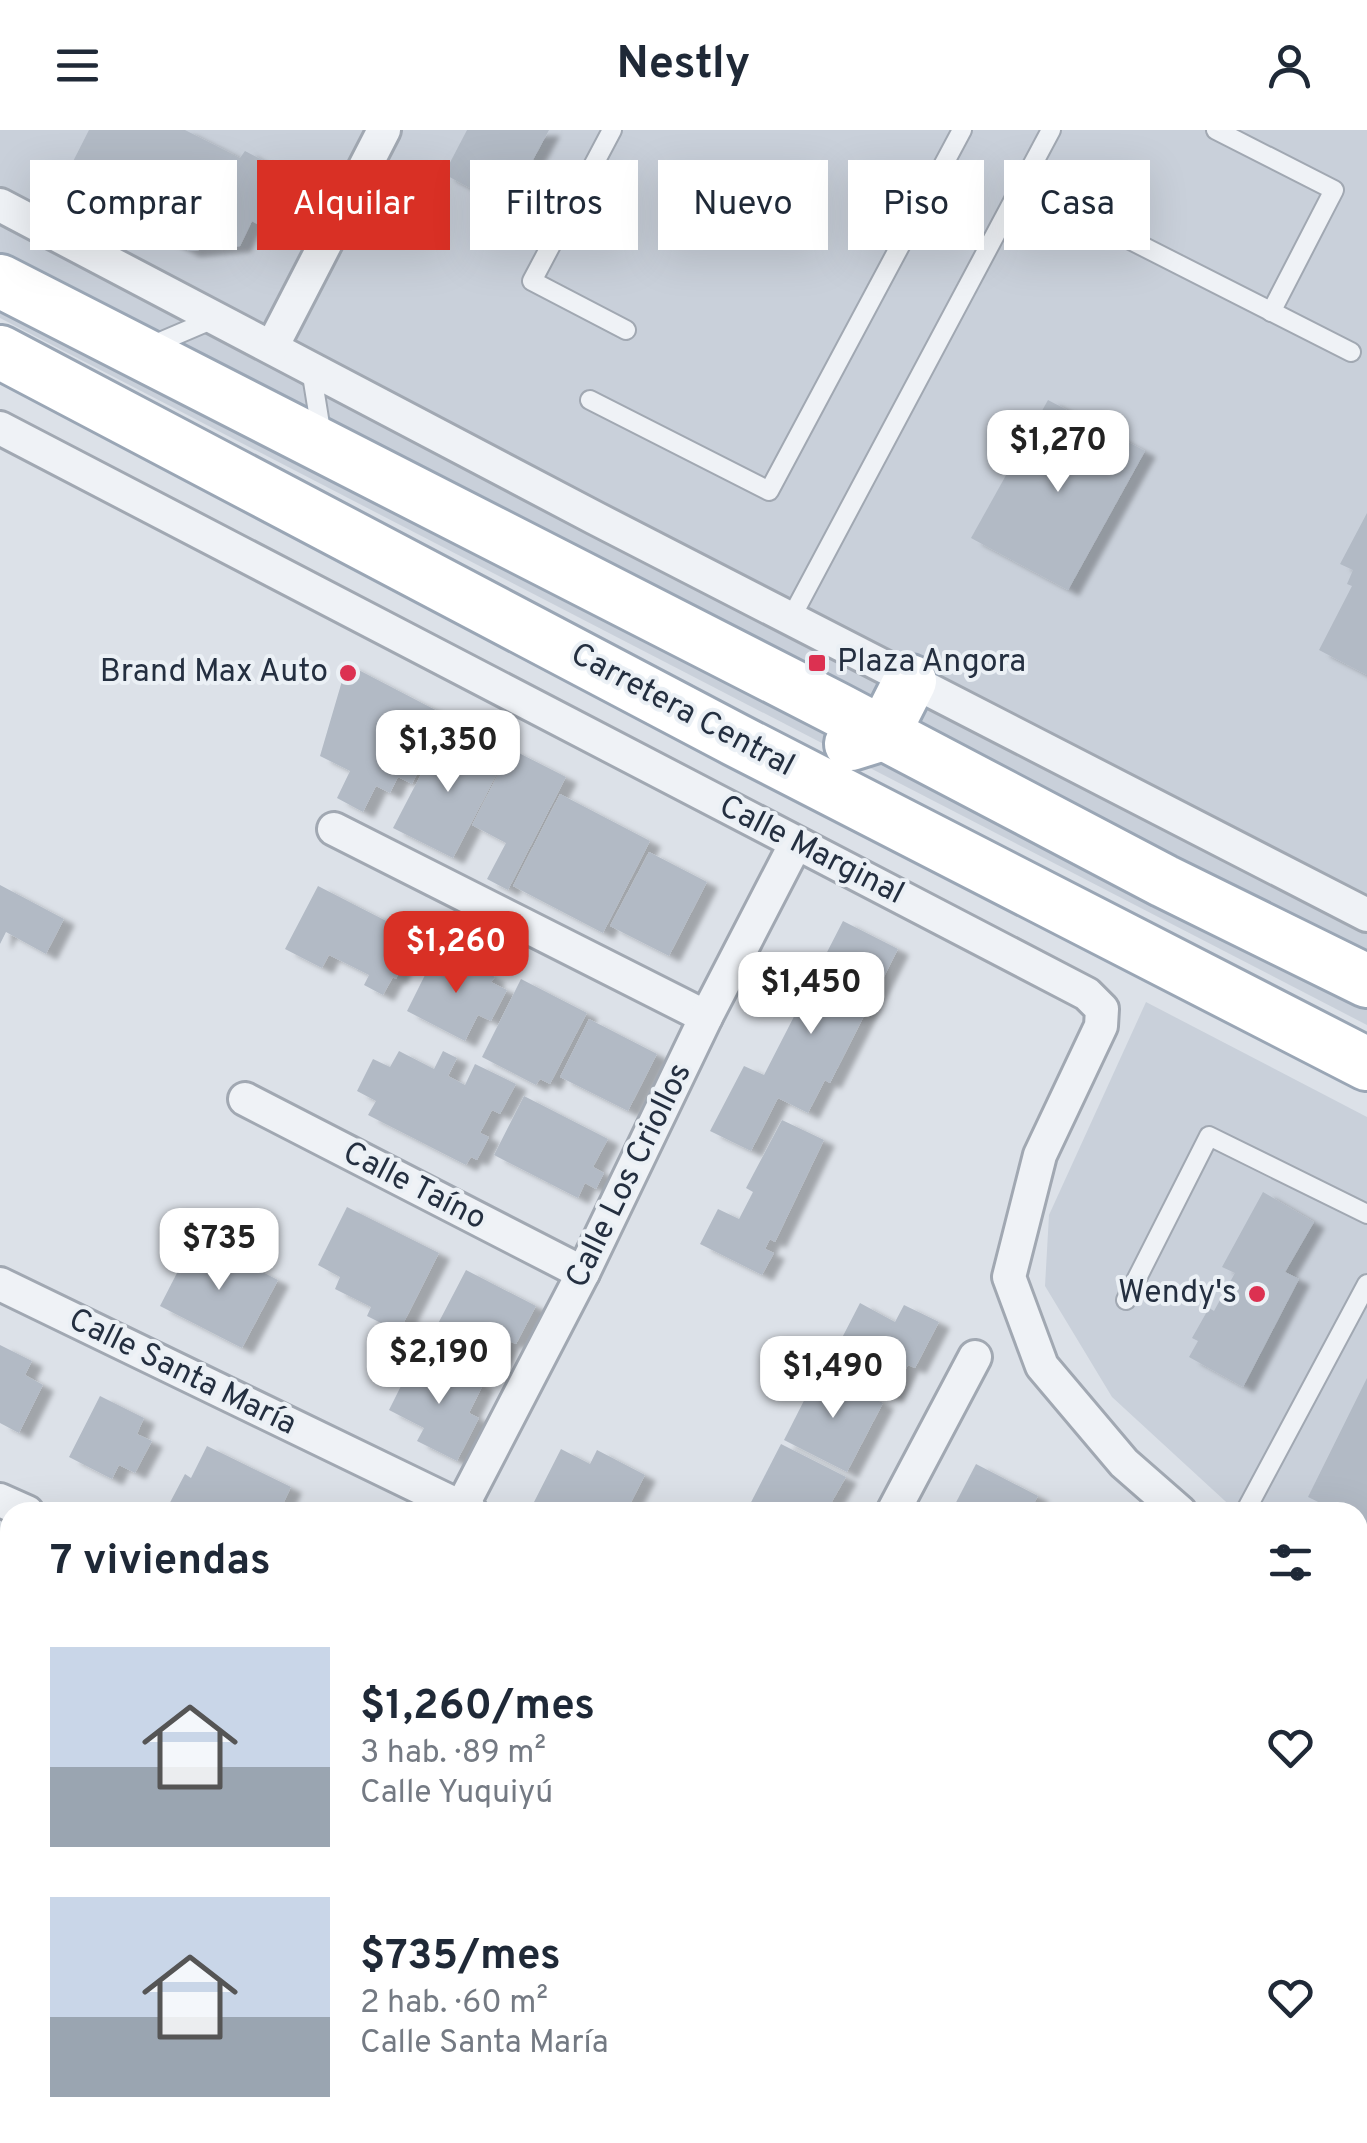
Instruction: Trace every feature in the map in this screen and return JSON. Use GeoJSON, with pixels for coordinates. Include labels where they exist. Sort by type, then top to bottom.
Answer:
{"type":"FeatureCollection","features":[{"type":"Feature","properties":{"kind":"main road"},"geometry":{"type":"LineString","coordinates":[[0,280],[1164,881],[1367,981]]}},
{"type":"Feature","properties":{"kind":"main road","name":"Carretera Central"},"geometry":{"type":"LineString","coordinates":[[0,352],[685,713],[1367,1064]]}},
{"type":"Feature","properties":{"kind":"main road"},"geometry":{"type":"LineString","coordinates":[[685,713],[782,722],[838,748],[884,734],[910,681]]}},
{"type":"Feature","properties":{"kind":"street"},"geometry":{"type":"LineString","coordinates":[[272,347],[384,130]]}},
{"type":"Feature","properties":{"kind":"street"},"geometry":{"type":"LineString","coordinates":[[0,206],[1367,915]]}},
{"type":"Feature","properties":{"kind":"street","name":"Calle Marginal"},"geometry":{"type":"LineString","coordinates":[[0,428],[1087,994],[1102,1008],[1100,1026],[1040,1154],[1008,1276],[1042,1366],[1124,1463],[1169,1502]]}},
{"type":"Feature","properties":{"kind":"street"},"geometry":{"type":"LineString","coordinates":[[334,829],[706,1016]]}},
{"type":"Feature","properties":{"kind":"street","name":"Calle Los Criollos"},"geometry":{"type":"LineString","coordinates":[[469,1502],[584,1273],[706,1016],[796,844]]}},
{"type":"Feature","properties":{"kind":"street","name":"Calle Taíno"},"geometry":{"type":"LineString","coordinates":[[245,1099],[584,1273]]}},
{"type":"Feature","properties":{"kind":"street","name":"Calle Santa María"},"geometry":{"type":"LineString","coordinates":[[0,1284],[446,1502]]}},
{"type":"Feature","properties":{"kind":"street"},"geometry":{"type":"LineString","coordinates":[[898,1502],[975,1358]]}},
{"type":"Feature","properties":{"kind":"lane"},"geometry":{"type":"LineString","coordinates":[[612,130],[532,281],[626,330]]}},
{"type":"Feature","properties":{"kind":"lane"},"geometry":{"type":"LineString","coordinates":[[590,400],[769,491],[962,130]]}},
{"type":"Feature","properties":{"kind":"lane"},"geometry":{"type":"LineString","coordinates":[[1035,160],[1051,130]]}},
{"type":"Feature","properties":{"kind":"lane"},"geometry":{"type":"LineString","coordinates":[[1216,130],[1334,190],[1271,312]]}},
{"type":"Feature","properties":{"kind":"lane"},"geometry":{"type":"LineString","coordinates":[[790,618],[1004,219]]}},
{"type":"Feature","properties":{"kind":"lane"},"geometry":{"type":"LineString","coordinates":[[1149,250],[1351,352]]}},
{"type":"Feature","properties":{"kind":"lane"},"geometry":{"type":"LineString","coordinates":[[136,352],[216,318]]}},
{"type":"Feature","properties":{"kind":"lane"},"geometry":{"type":"LineString","coordinates":[[311,368],[324,447]]}},
{"type":"Feature","properties":{"kind":"lane"},"geometry":{"type":"LineString","coordinates":[[1126,1300],[1209,1136],[1367,1214]]}},
{"type":"Feature","properties":{"kind":"lane"},"geometry":{"type":"LineString","coordinates":[[1250,1502],[1367,1284]]}},
{"type":"Feature","properties":{"kind":"shaded area"},"geometry":{"type":"Polygon","coordinates":[[[0,130],[1367,130],[1367,1025],[0,318],[0,130]]]}},
{"type":"Feature","properties":{"kind":"shaded area"},"geometry":{"type":"Polygon","coordinates":[[[1146,1002],[1367,1117],[1367,1502],[1226,1502],[1112,1397],[1045,1286],[1049,1215],[1146,1002]]]}},
{"type":"Feature","properties":{"kind":"building"},"geometry":{"type":"Polygon","coordinates":[[[89,130],[185,130],[240,158],[245,151],[262,160],[257,160],[257,224],[252,221],[237,246],[237,160],[74,160],[89,130]]]}},
{"type":"Feature","properties":{"kind":"building"},"geometry":{"type":"Polygon","coordinates":[[[467,130],[549,130],[533,160],[470,160],[470,188],[450,177],[450,163],[467,130]]]}},
{"type":"Feature","properties":{"kind":"building"},"geometry":{"type":"Polygon","coordinates":[[[1048,400],[1145,451],[1068,590],[971,538],[1048,400]]]}},
{"type":"Feature","properties":{"kind":"building"},"geometry":{"type":"Polygon","coordinates":[[[1367,513],[1367,675],[1319,650],[1352,586],[1347,584],[1353,570],[1340,564],[1367,513]]]}},
{"type":"Feature","properties":{"kind":"building"},"geometry":{"type":"Polygon","coordinates":[[[347,664],[447,716],[412,784],[398,777],[390,793],[376,786],[363,812],[337,798],[350,771],[320,756],[347,664]]]}},
{"type":"Feature","properties":{"kind":"building"},"geometry":{"type":"Polygon","coordinates":[[[443,732],[503,762],[453,858],[393,828],[443,732]]]}},
{"type":"Feature","properties":{"kind":"building"},"geometry":{"type":"Polygon","coordinates":[[[511,749],[566,777],[508,890],[487,879],[506,843],[472,825],[511,749]]]}},
{"type":"Feature","properties":{"kind":"building"},"geometry":{"type":"Polygon","coordinates":[[[560,794],[650,841],[603,933],[513,886],[560,794]]]}},
{"type":"Feature","properties":{"kind":"building"},"geometry":{"type":"Polygon","coordinates":[[[649,852],[707,882],[669,956],[610,926],[649,852]]]}},
{"type":"Feature","properties":{"kind":"building"},"geometry":{"type":"Polygon","coordinates":[[[0,885],[64,919],[46,954],[6,932],[0,944],[0,885]]]}},
{"type":"Feature","properties":{"kind":"building"},"geometry":{"type":"Polygon","coordinates":[[[318,886],[392,924],[397,914],[419,926],[396,979],[393,977],[383,995],[364,985],[369,975],[329,955],[322,968],[285,949],[318,886]]]}},
{"type":"Feature","properties":{"kind":"building"},"geometry":{"type":"Polygon","coordinates":[[[843,921],[898,949],[830,1083],[825,1080],[808,1113],[778,1098],[751,1151],[710,1131],[744,1066],[764,1075],[843,921]]]}},
{"type":"Feature","properties":{"kind":"building"},"geometry":{"type":"Polygon","coordinates":[[[439,947],[454,955],[451,960],[465,967],[468,963],[495,977],[491,982],[507,990],[491,1021],[478,1015],[465,1041],[407,1011],[439,947]]]}},
{"type":"Feature","properties":{"kind":"building"},"geometry":{"type":"Polygon","coordinates":[[[521,979],[587,1013],[550,1084],[540,1079],[536,1085],[482,1057],[521,979]]]}},
{"type":"Feature","properties":{"kind":"building"},"geometry":{"type":"Polygon","coordinates":[[[589,1019],[657,1054],[628,1111],[560,1077],[589,1019]]]}},
{"type":"Feature","properties":{"kind":"building"},"geometry":{"type":"Polygon","coordinates":[[[399,1051],[434,1069],[443,1051],[457,1058],[448,1076],[465,1085],[475,1064],[516,1084],[500,1114],[492,1110],[480,1133],[489,1137],[477,1160],[471,1157],[466,1165],[368,1115],[376,1101],[357,1091],[373,1059],[390,1067],[399,1051]]]}},
{"type":"Feature","properties":{"kind":"building"},"geometry":{"type":"Polygon","coordinates":[[[524,1096],[608,1139],[593,1167],[604,1173],[596,1189],[585,1183],[578,1198],[494,1155],[524,1096]]]}},
{"type":"Feature","properties":{"kind":"building"},"geometry":{"type":"Polygon","coordinates":[[[782,1120],[824,1140],[775,1242],[770,1239],[765,1249],[774,1253],[762,1275],[700,1244],[718,1209],[739,1219],[753,1192],[746,1188],[782,1120]]]}},
{"type":"Feature","properties":{"kind":"building","name":"Wendy's"},"geometry":{"type":"Polygon","coordinates":[[[1263,1192],[1314,1222],[1285,1272],[1299,1279],[1243,1387],[1189,1357],[1198,1341],[1192,1338],[1209,1308],[1214,1311],[1235,1273],[1222,1267],[1263,1192]]]}},
{"type":"Feature","properties":{"kind":"building"},"geometry":{"type":"Polygon","coordinates":[[[347,1207],[439,1253],[399,1332],[367,1316],[371,1307],[335,1289],[340,1277],[318,1265],[347,1207]]]}},
{"type":"Feature","properties":{"kind":"building"},"geometry":{"type":"Polygon","coordinates":[[[195,1238],[278,1280],[242,1348],[160,1306],[195,1238]]]}},
{"type":"Feature","properties":{"kind":"building"},"geometry":{"type":"Polygon","coordinates":[[[466,1270],[536,1306],[516,1344],[509,1341],[494,1372],[430,1339],[466,1270]]]}},
{"type":"Feature","properties":{"kind":"building"},"geometry":{"type":"Polygon","coordinates":[[[860,1303],[895,1322],[904,1305],[939,1322],[915,1368],[908,1365],[892,1397],[829,1363],[860,1303]]]}},
{"type":"Feature","properties":{"kind":"building"},"geometry":{"type":"Polygon","coordinates":[[[0,1345],[32,1361],[25,1375],[43,1385],[19,1433],[0,1423],[0,1345]]]}},
{"type":"Feature","properties":{"kind":"building"},"geometry":{"type":"Polygon","coordinates":[[[434,1360],[483,1385],[469,1413],[479,1418],[457,1461],[417,1441],[424,1428],[389,1410],[411,1366],[427,1374],[434,1360]]]}},
{"type":"Feature","properties":{"kind":"building"},"geometry":{"type":"Polygon","coordinates":[[[819,1371],[883,1403],[847,1472],[784,1440],[819,1371]]]}},
{"type":"Feature","properties":{"kind":"building"},"geometry":{"type":"Polygon","coordinates":[[[1367,1378],[1367,1502],[1318,1502],[1308,1497],[1367,1378]]]}},
{"type":"Feature","properties":{"kind":"building"},"geometry":{"type":"Polygon","coordinates":[[[100,1396],[144,1418],[137,1434],[152,1441],[135,1473],[119,1465],[112,1479],[69,1457],[100,1396]]]}},
{"type":"Feature","properties":{"kind":"building"},"geometry":{"type":"Polygon","coordinates":[[[781,1444],[846,1477],[832,1502],[751,1502],[781,1444]]]}},
{"type":"Feature","properties":{"kind":"building"},"geometry":{"type":"Polygon","coordinates":[[[207,1446],[291,1487],[284,1502],[170,1502],[185,1474],[191,1478],[207,1446]]]}},
{"type":"Feature","properties":{"kind":"building"},"geometry":{"type":"Polygon","coordinates":[[[561,1449],[590,1464],[597,1450],[645,1475],[631,1502],[534,1502],[561,1449]]]}},
{"type":"Feature","properties":{"kind":"building"},"geometry":{"type":"Polygon","coordinates":[[[976,1464],[1038,1496],[1035,1502],[956,1502],[976,1464]]]}},
{"type":"Feature","properties":{"kind":"place","name":"Plaza Angora"},"geometry":{"type":"Point","coordinates":[817,663]}},
{"type":"Feature","properties":{"kind":"place","name":"Brand Max Auto"},"geometry":{"type":"Point","coordinates":[348,673]}},
{"type":"Feature","properties":{"kind":"place","name":"Wendy's"},"geometry":{"type":"Point","coordinates":[1257,1294]}}]}
